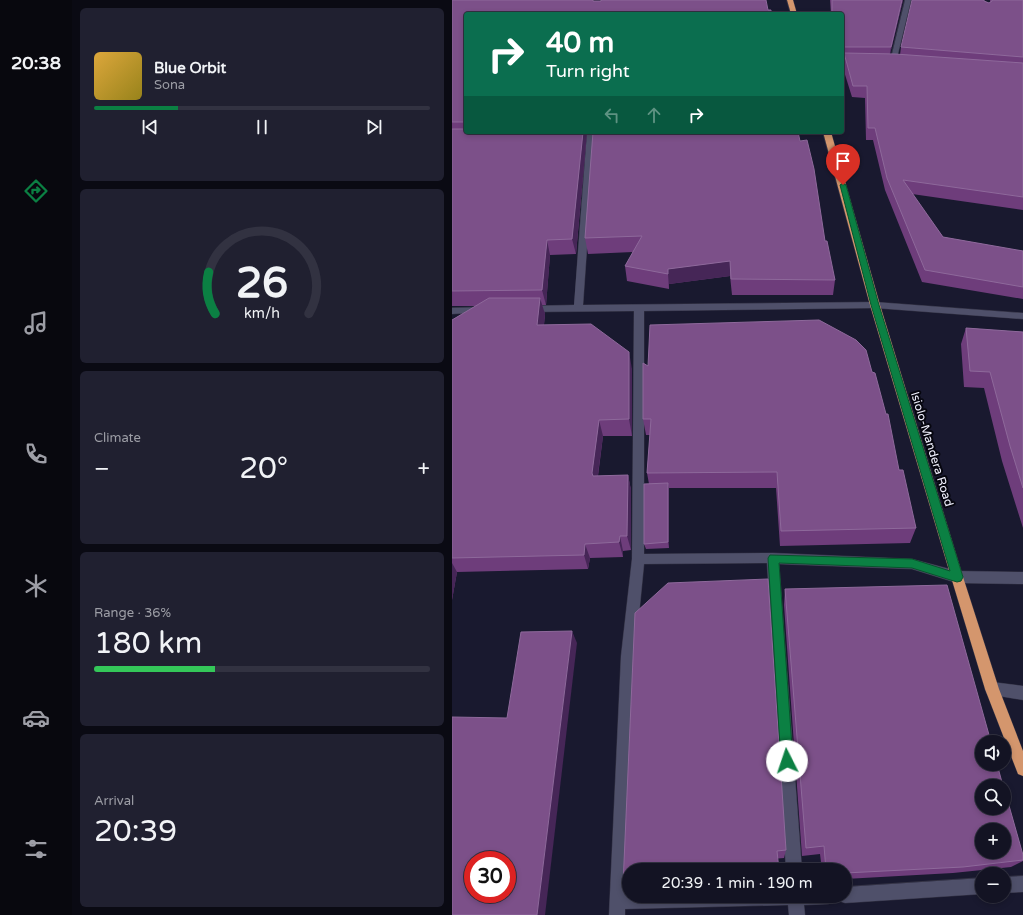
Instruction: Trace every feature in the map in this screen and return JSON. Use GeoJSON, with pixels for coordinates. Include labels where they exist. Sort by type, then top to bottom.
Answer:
{"type":"FeatureCollection","features":[{"type":"Feature","properties":{"kind":"highway"},"geometry":{"type":"LineString","coordinates":[[790,0],[793,12]]}},
{"type":"Feature","properties":{"kind":"highway","name":"Isiolo-Mandera Road"},"geometry":{"type":"LineString","coordinates":[[828,134],[875,305],[957,577],[992,688],[1023,769]]}},
{"type":"Feature","properties":{"kind":"street"},"geometry":{"type":"LineString","coordinates":[[901,62],[890,62],[908,0]]}},
{"type":"Feature","properties":{"kind":"street"},"geometry":{"type":"LineString","coordinates":[[578,308],[591,134]]}},
{"type":"Feature","properties":{"kind":"street"},"geometry":{"type":"LineString","coordinates":[[515,310],[875,305],[1023,316]]}},
{"type":"Feature","properties":{"kind":"street"},"geometry":{"type":"LineString","coordinates":[[639,308],[638,559],[628,656],[617,908],[698,903]]}},
{"type":"Feature","properties":{"kind":"street"},"geometry":{"type":"LineString","coordinates":[[452,311],[492,310]]}},
{"type":"Feature","properties":{"kind":"street"},"geometry":{"type":"LineString","coordinates":[[638,559],[773,558],[912,564],[957,577],[1023,578]]}},
{"type":"Feature","properties":{"kind":"street"},"geometry":{"type":"LineString","coordinates":[[773,558],[794,863]]}},
{"type":"Feature","properties":{"kind":"street"},"geometry":{"type":"LineString","coordinates":[[992,688],[1023,693]]}},
{"type":"Feature","properties":{"kind":"street"},"geometry":{"type":"LineString","coordinates":[[1011,885],[1023,884]]}},
{"type":"Feature","properties":{"kind":"street"},"geometry":{"type":"LineString","coordinates":[[852,895],[975,886]]}},
{"type":"Feature","properties":{"kind":"street"},"geometry":{"type":"LineString","coordinates":[[796,903],[797,915]]}},
{"type":"Feature","properties":{"kind":"building"},"geometry":{"type":"Polygon","coordinates":[[[452,0],[766,0],[768,10],[771,10],[771,12],[464,12],[464,122],[452,122],[452,0]]]}},
{"type":"Feature","properties":{"kind":"building"},"geometry":{"type":"Polygon","coordinates":[[[832,0],[902,0],[891,47],[844,47],[844,12],[832,12],[832,0]]]}},
{"type":"Feature","properties":{"kind":"building"},"geometry":{"type":"Polygon","coordinates":[[[912,0],[984,0],[989,3],[992,0],[1023,0],[1023,57],[901,47],[912,0]]]}},
{"type":"Feature","properties":{"kind":"building"},"geometry":{"type":"Polygon","coordinates":[[[844,53],[895,54],[1023,63],[1023,197],[903,180],[943,237],[1023,251],[1023,287],[925,270],[887,178],[875,128],[868,128],[867,86],[853,86],[844,53]]]}},
{"type":"Feature","properties":{"kind":"building"},"geometry":{"type":"Polygon","coordinates":[[[452,129],[464,129],[464,134],[583,134],[572,239],[547,240],[542,290],[452,291],[452,129]]]}},
{"type":"Feature","properties":{"kind":"building"},"geometry":{"type":"Polygon","coordinates":[[[593,134],[798,134],[800,141],[807,140],[814,169],[825,241],[827,241],[835,280],[731,279],[730,261],[668,269],[668,274],[625,266],[642,236],[585,238],[593,134]]]}},
{"type":"Feature","properties":{"kind":"building"},"geometry":{"type":"Polygon","coordinates":[[[489,298],[540,298],[537,325],[591,324],[629,352],[629,419],[599,420],[592,473],[593,476],[628,475],[627,536],[620,536],[619,542],[585,544],[584,555],[452,558],[452,320],[489,298]]]}},
{"type":"Feature","properties":{"kind":"building"},"geometry":{"type":"Polygon","coordinates":[[[819,320],[856,340],[866,350],[872,372],[875,373],[886,414],[888,414],[899,470],[903,470],[916,528],[781,531],[777,472],[647,473],[651,419],[643,419],[643,363],[648,366],[650,325],[819,320]]]}},
{"type":"Feature","properties":{"kind":"building"},"geometry":{"type":"Polygon","coordinates":[[[966,328],[1023,332],[1023,488],[990,372],[970,371],[966,328]]]}},
{"type":"Feature","properties":{"kind":"building"},"geometry":{"type":"Polygon","coordinates":[[[668,483],[668,542],[644,544],[644,484],[668,483]]]}},
{"type":"Feature","properties":{"kind":"building"},"geometry":{"type":"Polygon","coordinates":[[[768,579],[786,850],[777,851],[778,863],[624,863],[635,613],[668,583],[768,579]]]}},
{"type":"Feature","properties":{"kind":"building"},"geometry":{"type":"Polygon","coordinates":[[[947,585],[989,735],[975,735],[975,771],[999,771],[1001,779],[975,779],[975,815],[1011,815],[1011,813],[1023,855],[1023,860],[963,867],[852,873],[852,863],[825,863],[824,846],[806,848],[785,589],[947,585]]]}},
{"type":"Feature","properties":{"kind":"building"},"geometry":{"type":"Polygon","coordinates":[[[572,631],[537,915],[452,915],[452,717],[507,718],[521,632],[572,631]]]}},
{"type":"Feature","properties":{"kind":"route"},"geometry":{"type":"LineString","coordinates":[[787,761],[773,558],[912,564],[957,577],[875,305],[843,185]]}}]}
